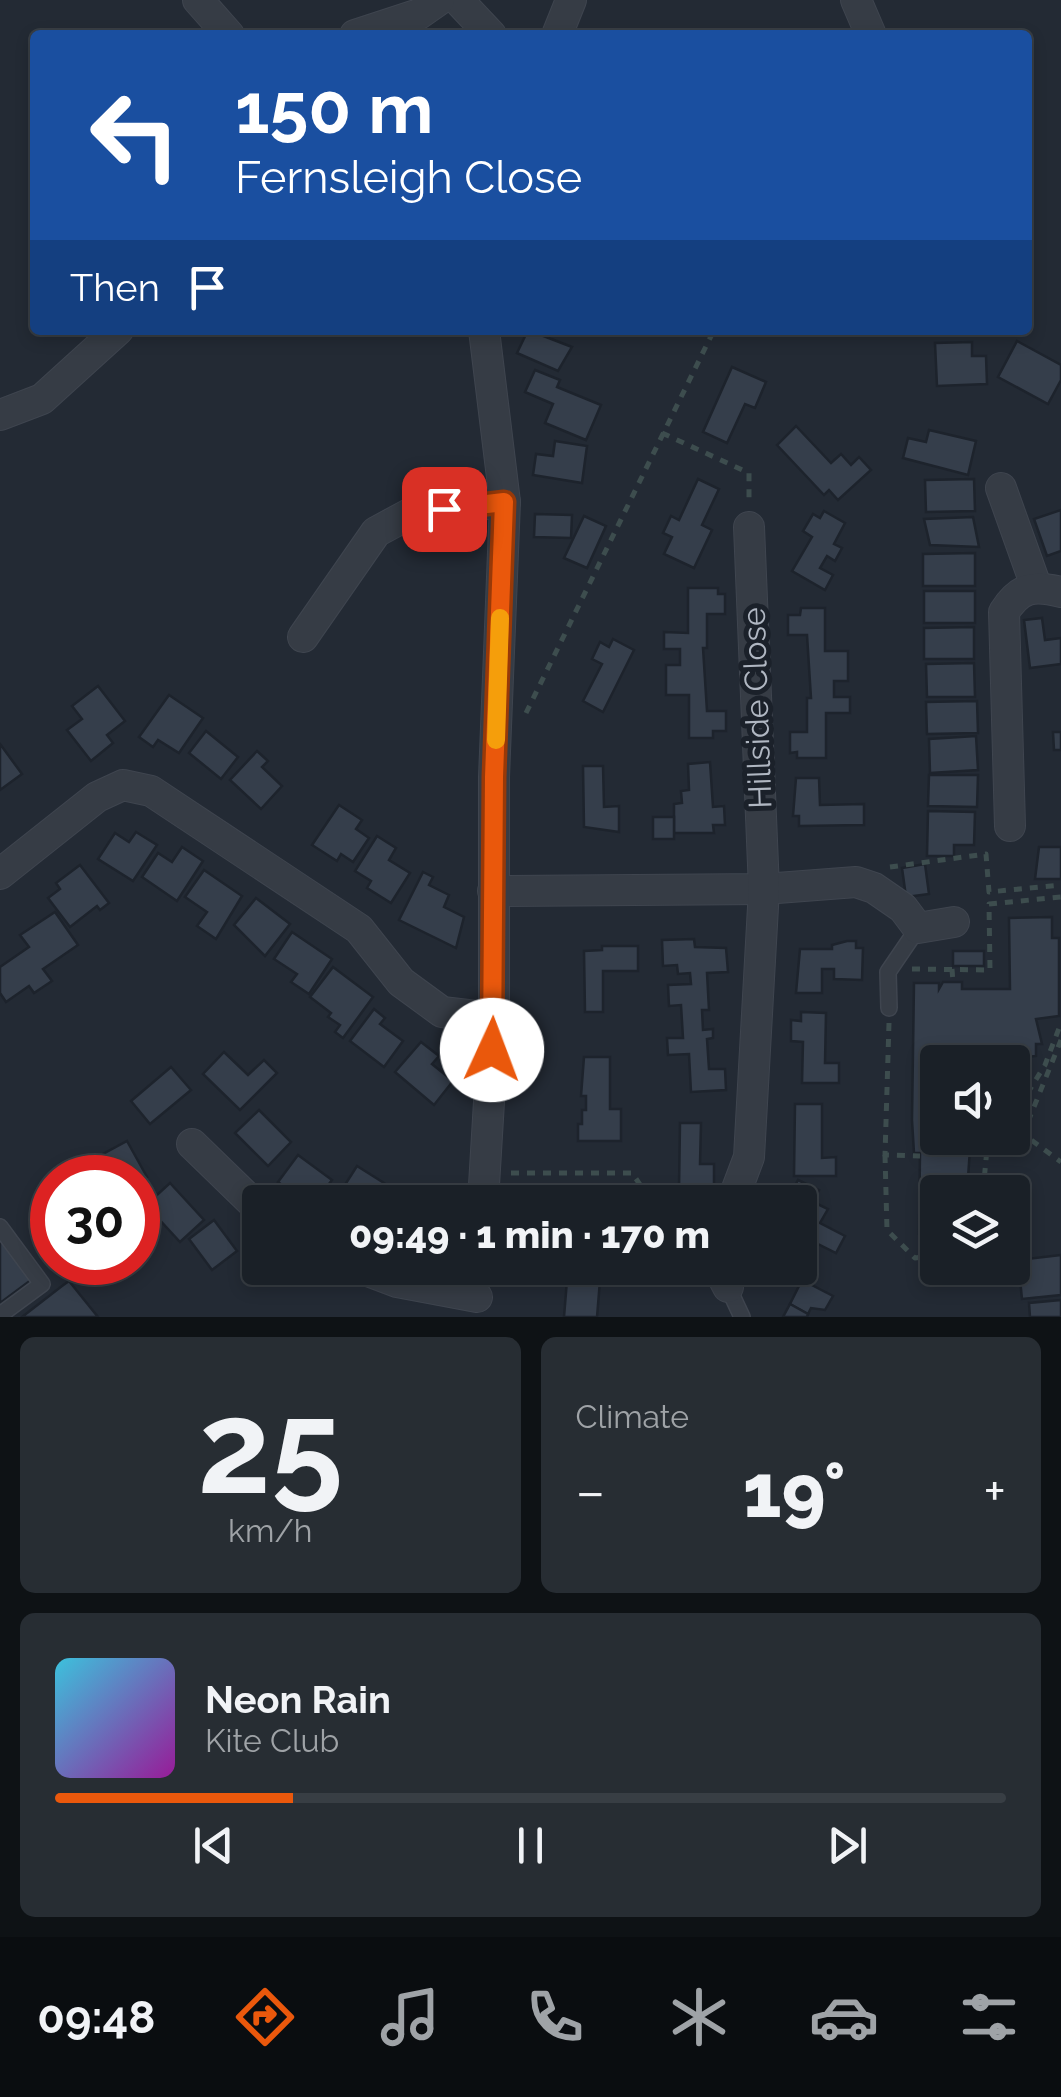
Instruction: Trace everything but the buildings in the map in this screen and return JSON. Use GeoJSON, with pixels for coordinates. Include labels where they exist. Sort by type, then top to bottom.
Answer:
{"type":"FeatureCollection","features":[{"type":"Feature","properties":{"kind":"street"},"geometry":{"type":"LineString","coordinates":[[198,0],[225,30]]}},
{"type":"Feature","properties":{"kind":"street"},"geometry":{"type":"LineString","coordinates":[[370,30],[418,14],[439,0]]}},
{"type":"Feature","properties":{"kind":"street"},"geometry":{"type":"LineString","coordinates":[[458,0],[486,30]]}},
{"type":"Feature","properties":{"kind":"street"},"geometry":{"type":"LineString","coordinates":[[559,30],[571,0]]}},
{"type":"Feature","properties":{"kind":"street"},"geometry":{"type":"LineString","coordinates":[[856,0],[869,30]]}},
{"type":"Feature","properties":{"kind":"street"},"geometry":{"type":"LineString","coordinates":[[0,414],[42,399],[112,335]]}},
{"type":"Feature","properties":{"kind":"street"},"geometry":{"type":"LineString","coordinates":[[484,1185],[494,1018],[504,502],[485,335]]}},
{"type":"Feature","properties":{"kind":"street"},"geometry":{"type":"LineString","coordinates":[[1001,488],[1049,589],[1015,594],[1004,612],[1010,826]]}},
{"type":"Feature","properties":{"kind":"street"},"geometry":{"type":"LineString","coordinates":[[303,637],[376,532],[414,512],[504,502]]}},
{"type":"Feature","properties":{"kind":"street","name":"Hillside Close"},"geometry":{"type":"LineString","coordinates":[[738,1185],[749,1157],[764,889],[750,527]]}},
{"type":"Feature","properties":{"kind":"street"},"geometry":{"type":"LineString","coordinates":[[0,874],[97,797],[123,785],[151,791],[359,930],[401,982],[442,1012],[494,1018]]}},
{"type":"Feature","properties":{"kind":"street"},"geometry":{"type":"LineString","coordinates":[[494,891],[764,889],[856,882],[874,888],[903,908],[918,928],[954,922]]}},
{"type":"Feature","properties":{"kind":"street"},"geometry":{"type":"LineString","coordinates":[[192,1144],[242,1193]]}},
{"type":"Feature","properties":{"kind":"street"},"geometry":{"type":"LineString","coordinates":[[416,1285],[477,1294]]}},
{"type":"Feature","properties":{"kind":"lane"},"geometry":{"type":"LineString","coordinates":[[889,1008],[888,972],[918,928]]}},
{"type":"Feature","properties":{"kind":"lane"},"geometry":{"type":"LineString","coordinates":[[0,1227],[42,1284],[0,1314]]}},
{"type":"Feature","properties":{"kind":"lane"},"geometry":{"type":"LineString","coordinates":[[727,1285],[742,1317]]}},
{"type":"Feature","properties":{"kind":"path"},"geometry":{"type":"LineString","coordinates":[[520,725],[711,335]]}},
{"type":"Feature","properties":{"kind":"path"},"geometry":{"type":"LineString","coordinates":[[662,433],[749,473],[750,527]]}},
{"type":"Feature","properties":{"kind":"path"},"geometry":{"type":"LineString","coordinates":[[856,882],[868,868],[986,854],[989,892],[1061,885]]}},
{"type":"Feature","properties":{"kind":"path"},"geometry":{"type":"LineString","coordinates":[[896,962],[909,969],[990,970],[989,904],[1061,897]]}},
{"type":"Feature","properties":{"kind":"path"},"geometry":{"type":"LineString","coordinates":[[952,969],[952,982]]}},
{"type":"Feature","properties":{"kind":"path"},"geometry":{"type":"LineString","coordinates":[[889,1008],[887,1230],[915,1258],[920,1257]]}},
{"type":"Feature","properties":{"kind":"path"},"geometry":{"type":"LineString","coordinates":[[1030,1089],[1046,1064],[1061,1023]]}},
{"type":"Feature","properties":{"kind":"path"},"geometry":{"type":"LineString","coordinates":[[1061,1040],[1023,1134],[1061,1162]]}},
{"type":"Feature","properties":{"kind":"path"},"geometry":{"type":"LineString","coordinates":[[885,1155],[920,1156]]}},
{"type":"Feature","properties":{"kind":"path"},"geometry":{"type":"LineString","coordinates":[[512,1185],[632,1172],[641,1185]]}},
{"type":"Feature","properties":{"kind":"slow traffic"},"geometry":{"type":"LineString","coordinates":[[496,740],[500,618]]}},
{"type":"Feature","properties":{"kind":"route"},"geometry":{"type":"LineString","coordinates":[[444,509],[504,502],[494,777],[492,1050]]}}]}
